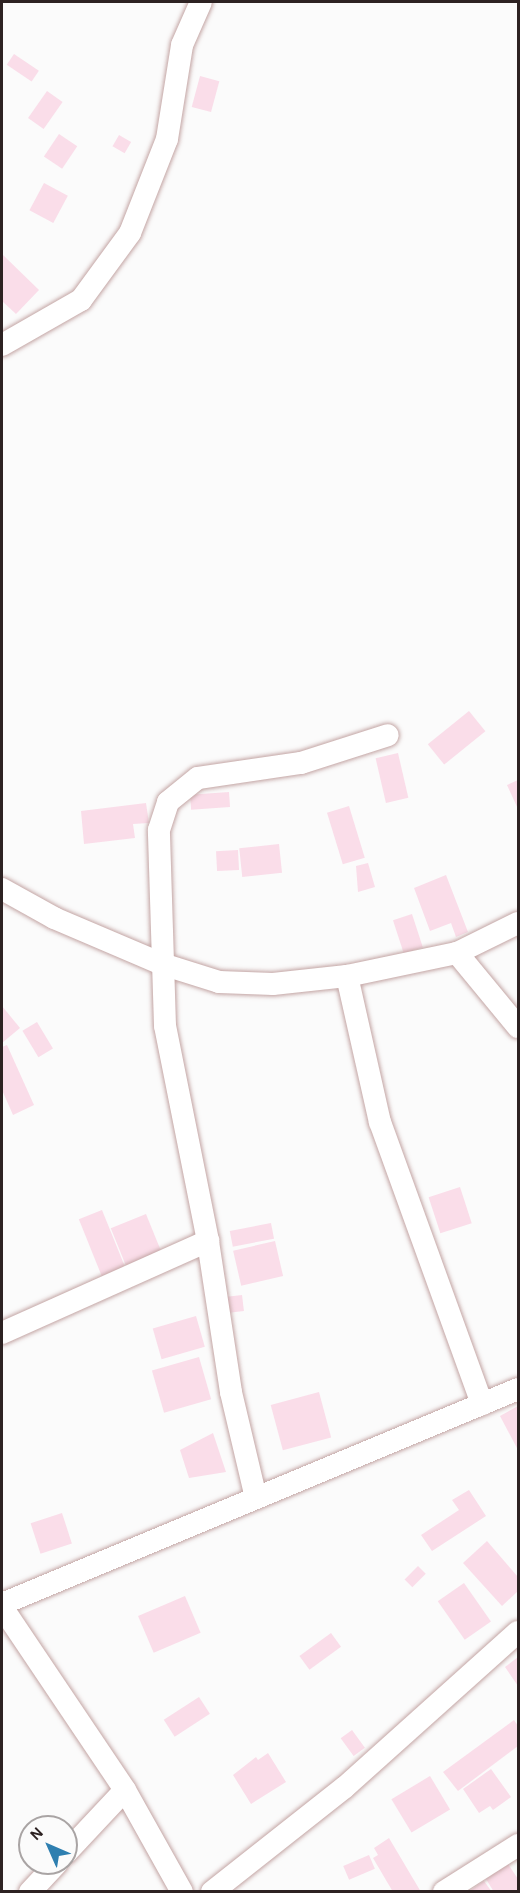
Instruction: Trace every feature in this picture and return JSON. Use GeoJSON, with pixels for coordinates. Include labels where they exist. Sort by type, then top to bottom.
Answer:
{"type":"FeatureCollection","features":[{"type":"Feature","properties":{"kind":"street"},"geometry":{"type":"LineString","coordinates":[[2,345],[81,300],[130,233],[167,139],[182,45],[201,2]]}},
{"type":"Feature","properties":{"kind":"street"},"geometry":{"type":"LineString","coordinates":[[256,1498],[231,1392],[208,1241],[165,1026],[159,830],[168,802],[179,790],[198,778],[302,763],[388,735]]}},
{"type":"Feature","properties":{"kind":"street"},"geometry":{"type":"LineString","coordinates":[[2,888],[54,918],[162,964],[219,982],[273,984],[347,976],[457,953],[519,923]]}},
{"type":"Feature","properties":{"kind":"street"},"geometry":{"type":"LineString","coordinates":[[457,953],[519,1027]]}},
{"type":"Feature","properties":{"kind":"street"},"geometry":{"type":"LineString","coordinates":[[347,976],[380,1122],[482,1404]]}},
{"type":"Feature","properties":{"kind":"street"},"geometry":{"type":"LineString","coordinates":[[2,1333],[208,1241]]}},
{"type":"Feature","properties":{"kind":"street"},"geometry":{"type":"LineString","coordinates":[[183,1892],[125,1790],[2,1605],[519,1389]]}},
{"type":"Feature","properties":{"kind":"street"},"geometry":{"type":"LineString","coordinates":[[212,1892],[345,1787],[519,1632]]}},
{"type":"Feature","properties":{"kind":"street"},"geometry":{"type":"LineString","coordinates":[[78,1840],[125,1790]]}},
{"type":"Feature","properties":{"kind":"street"},"geometry":{"type":"LineString","coordinates":[[444,1892],[516,1853]]}},
{"type":"Feature","properties":{"kind":"street"},"geometry":{"type":"LineString","coordinates":[[30,1892],[46,1875]]}},
{"type":"Feature","properties":{"kind":"building"},"geometry":{"type":"Polygon","coordinates":[[[14,54],[39,71],[32,82],[7,65],[14,54]]]}},
{"type":"Feature","properties":{"kind":"building"},"geometry":{"type":"Polygon","coordinates":[[[200,76],[219,81],[211,112],[192,107],[200,76]]]}},
{"type":"Feature","properties":{"kind":"building"},"geometry":{"type":"Polygon","coordinates":[[[47,91],[63,102],[44,129],[28,118],[47,91]]]}},
{"type":"Feature","properties":{"kind":"building"},"geometry":{"type":"Polygon","coordinates":[[[59,134],[77,146],[62,169],[44,156],[59,134]]]}},
{"type":"Feature","properties":{"kind":"building"},"geometry":{"type":"Polygon","coordinates":[[[119,135],[131,142],[125,153],[112,146],[119,135]]]}},
{"type":"Feature","properties":{"kind":"building"},"geometry":{"type":"Polygon","coordinates":[[[44,183],[68,196],[53,223],[29,210],[44,183]]]}},
{"type":"Feature","properties":{"kind":"building"},"geometry":{"type":"Polygon","coordinates":[[[2,254],[39,290],[16,314],[2,301],[2,254]]]}},
{"type":"Feature","properties":{"kind":"building"},"geometry":{"type":"Polygon","coordinates":[[[469,711],[485,731],[444,765],[428,744],[469,711]]]}},
{"type":"Feature","properties":{"kind":"building"},"geometry":{"type":"Polygon","coordinates":[[[398,753],[408,798],[386,803],[376,758],[398,753]]]}},
{"type":"Feature","properties":{"kind":"building"},"geometry":{"type":"Polygon","coordinates":[[[518,780],[518,809],[507,785],[518,780]]]}},
{"type":"Feature","properties":{"kind":"building"},"geometry":{"type":"Polygon","coordinates":[[[229,792],[230,807],[191,810],[190,795],[229,792]]]}},
{"type":"Feature","properties":{"kind":"building"},"geometry":{"type":"Polygon","coordinates":[[[146,803],[149,823],[133,824],[135,838],[84,844],[81,811],[146,803]]]}},
{"type":"Feature","properties":{"kind":"building"},"geometry":{"type":"Polygon","coordinates":[[[349,806],[365,858],[343,864],[327,813],[349,806]]]}},
{"type":"Feature","properties":{"kind":"building"},"geometry":{"type":"Polygon","coordinates":[[[279,844],[282,873],[242,877],[239,848],[279,844]]]}},
{"type":"Feature","properties":{"kind":"building"},"geometry":{"type":"Polygon","coordinates":[[[238,850],[239,870],[217,871],[216,851],[238,850]]]}},
{"type":"Feature","properties":{"kind":"building"},"geometry":{"type":"Polygon","coordinates":[[[368,863],[375,887],[358,892],[356,866],[368,863]]]}},
{"type":"Feature","properties":{"kind":"building"},"geometry":{"type":"Polygon","coordinates":[[[446,875],[468,932],[456,937],[451,923],[430,931],[414,888],[446,875]]]}},
{"type":"Feature","properties":{"kind":"building"},"geometry":{"type":"Polygon","coordinates":[[[412,914],[423,947],[404,953],[393,920],[412,914]]]}},
{"type":"Feature","properties":{"kind":"building"},"geometry":{"type":"Polygon","coordinates":[[[2,1006],[20,1028],[2,1043],[2,1006]]]}},
{"type":"Feature","properties":{"kind":"building"},"geometry":{"type":"Polygon","coordinates":[[[37,1022],[53,1049],[38,1057],[22,1031],[37,1022]]]}},
{"type":"Feature","properties":{"kind":"building"},"geometry":{"type":"Polygon","coordinates":[[[7,1045],[34,1105],[13,1115],[2,1090],[2,1047],[7,1045]]]}},
{"type":"Feature","properties":{"kind":"building"},"geometry":{"type":"Polygon","coordinates":[[[460,1187],[472,1223],[440,1233],[429,1197],[460,1187]]]}},
{"type":"Feature","properties":{"kind":"building"},"geometry":{"type":"Polygon","coordinates":[[[102,1210],[125,1267],[102,1276],[79,1219],[102,1210]]]}},
{"type":"Feature","properties":{"kind":"building"},"geometry":{"type":"Polygon","coordinates":[[[146,1214],[161,1251],[126,1265],[111,1228],[146,1214]]]}},
{"type":"Feature","properties":{"kind":"building"},"geometry":{"type":"Polygon","coordinates":[[[271,1223],[274,1239],[233,1247],[230,1231],[271,1223]]]}},
{"type":"Feature","properties":{"kind":"building"},"geometry":{"type":"Polygon","coordinates":[[[275,1241],[283,1276],[241,1286],[233,1251],[275,1241]]]}},
{"type":"Feature","properties":{"kind":"building"},"geometry":{"type":"Polygon","coordinates":[[[242,1295],[244,1311],[227,1313],[225,1297],[242,1295]]]}},
{"type":"Feature","properties":{"kind":"building"},"geometry":{"type":"Polygon","coordinates":[[[196,1316],[205,1347],[162,1359],[153,1328],[196,1316]]]}},
{"type":"Feature","properties":{"kind":"building"},"geometry":{"type":"Polygon","coordinates":[[[199,1357],[211,1399],[164,1413],[152,1371],[199,1357]]]}},
{"type":"Feature","properties":{"kind":"building"},"geometry":{"type":"Polygon","coordinates":[[[319,1392],[331,1437],[283,1450],[271,1405],[319,1392]]]}},
{"type":"Feature","properties":{"kind":"building"},"geometry":{"type":"Polygon","coordinates":[[[518,1406],[518,1450],[500,1416],[518,1406]]]}},
{"type":"Feature","properties":{"kind":"building"},"geometry":{"type":"Polygon","coordinates":[[[213,1433],[226,1472],[189,1478],[180,1450],[213,1433]]]}},
{"type":"Feature","properties":{"kind":"building"},"geometry":{"type":"Polygon","coordinates":[[[469,1490],[486,1516],[432,1551],[421,1535],[459,1510],[452,1500],[469,1490]]]}},
{"type":"Feature","properties":{"kind":"building"},"geometry":{"type":"Polygon","coordinates":[[[62,1513],[72,1543],[41,1554],[31,1523],[62,1513]]]}},
{"type":"Feature","properties":{"kind":"building"},"geometry":{"type":"Polygon","coordinates":[[[487,1541],[518,1577],[518,1591],[502,1606],[463,1563],[487,1541]]]}},
{"type":"Feature","properties":{"kind":"building"},"geometry":{"type":"Polygon","coordinates":[[[418,1566],[426,1574],[412,1587],[405,1579],[418,1566]]]}},
{"type":"Feature","properties":{"kind":"building"},"geometry":{"type":"Polygon","coordinates":[[[464,1583],[491,1622],[465,1640],[438,1601],[464,1583]]]}},
{"type":"Feature","properties":{"kind":"building"},"geometry":{"type":"Polygon","coordinates":[[[185,1596],[201,1633],[154,1653],[138,1616],[185,1596]]]}},
{"type":"Feature","properties":{"kind":"building"},"geometry":{"type":"Polygon","coordinates":[[[331,1633],[341,1647],[309,1670],[299,1656],[331,1633]]]}},
{"type":"Feature","properties":{"kind":"building"},"geometry":{"type":"Polygon","coordinates":[[[518,1657],[518,1686],[505,1667],[518,1657]]]}},
{"type":"Feature","properties":{"kind":"building"},"geometry":{"type":"Polygon","coordinates":[[[199,1697],[210,1714],[175,1737],[164,1720],[199,1697]]]}},
{"type":"Feature","properties":{"kind":"building"},"geometry":{"type":"Polygon","coordinates":[[[514,1720],[518,1726],[518,1746],[458,1791],[443,1772],[514,1720]]]}},
{"type":"Feature","properties":{"kind":"building"},"geometry":{"type":"Polygon","coordinates":[[[352,1730],[365,1748],[354,1756],[341,1738],[352,1730]]]}},
{"type":"Feature","properties":{"kind":"building"},"geometry":{"type":"Polygon","coordinates":[[[268,1753],[286,1782],[251,1804],[233,1775],[256,1757],[258,1760],[268,1753]]]}},
{"type":"Feature","properties":{"kind":"building"},"geometry":{"type":"Polygon","coordinates":[[[491,1769],[511,1797],[493,1810],[490,1806],[479,1813],[463,1789],[491,1769]]]}},
{"type":"Feature","properties":{"kind":"building"},"geometry":{"type":"Polygon","coordinates":[[[430,1776],[450,1809],[412,1833],[391,1799],[430,1776]]]}},
{"type":"Feature","properties":{"kind":"building"},"geometry":{"type":"Polygon","coordinates":[[[389,1838],[421,1892],[393,1892],[373,1858],[378,1855],[374,1848],[389,1838]]]}},
{"type":"Feature","properties":{"kind":"building"},"geometry":{"type":"Polygon","coordinates":[[[369,1855],[375,1869],[349,1880],[343,1866],[369,1855]]]}},
{"type":"Feature","properties":{"kind":"building"},"geometry":{"type":"Polygon","coordinates":[[[508,1864],[518,1879],[518,1892],[494,1892],[486,1879],[508,1864]]]}},
{"type":"Feature","properties":{"kind":"building"},"geometry":{"type":"Polygon","coordinates":[[[484,1881],[492,1892],[468,1892],[484,1881]]]}}]}
